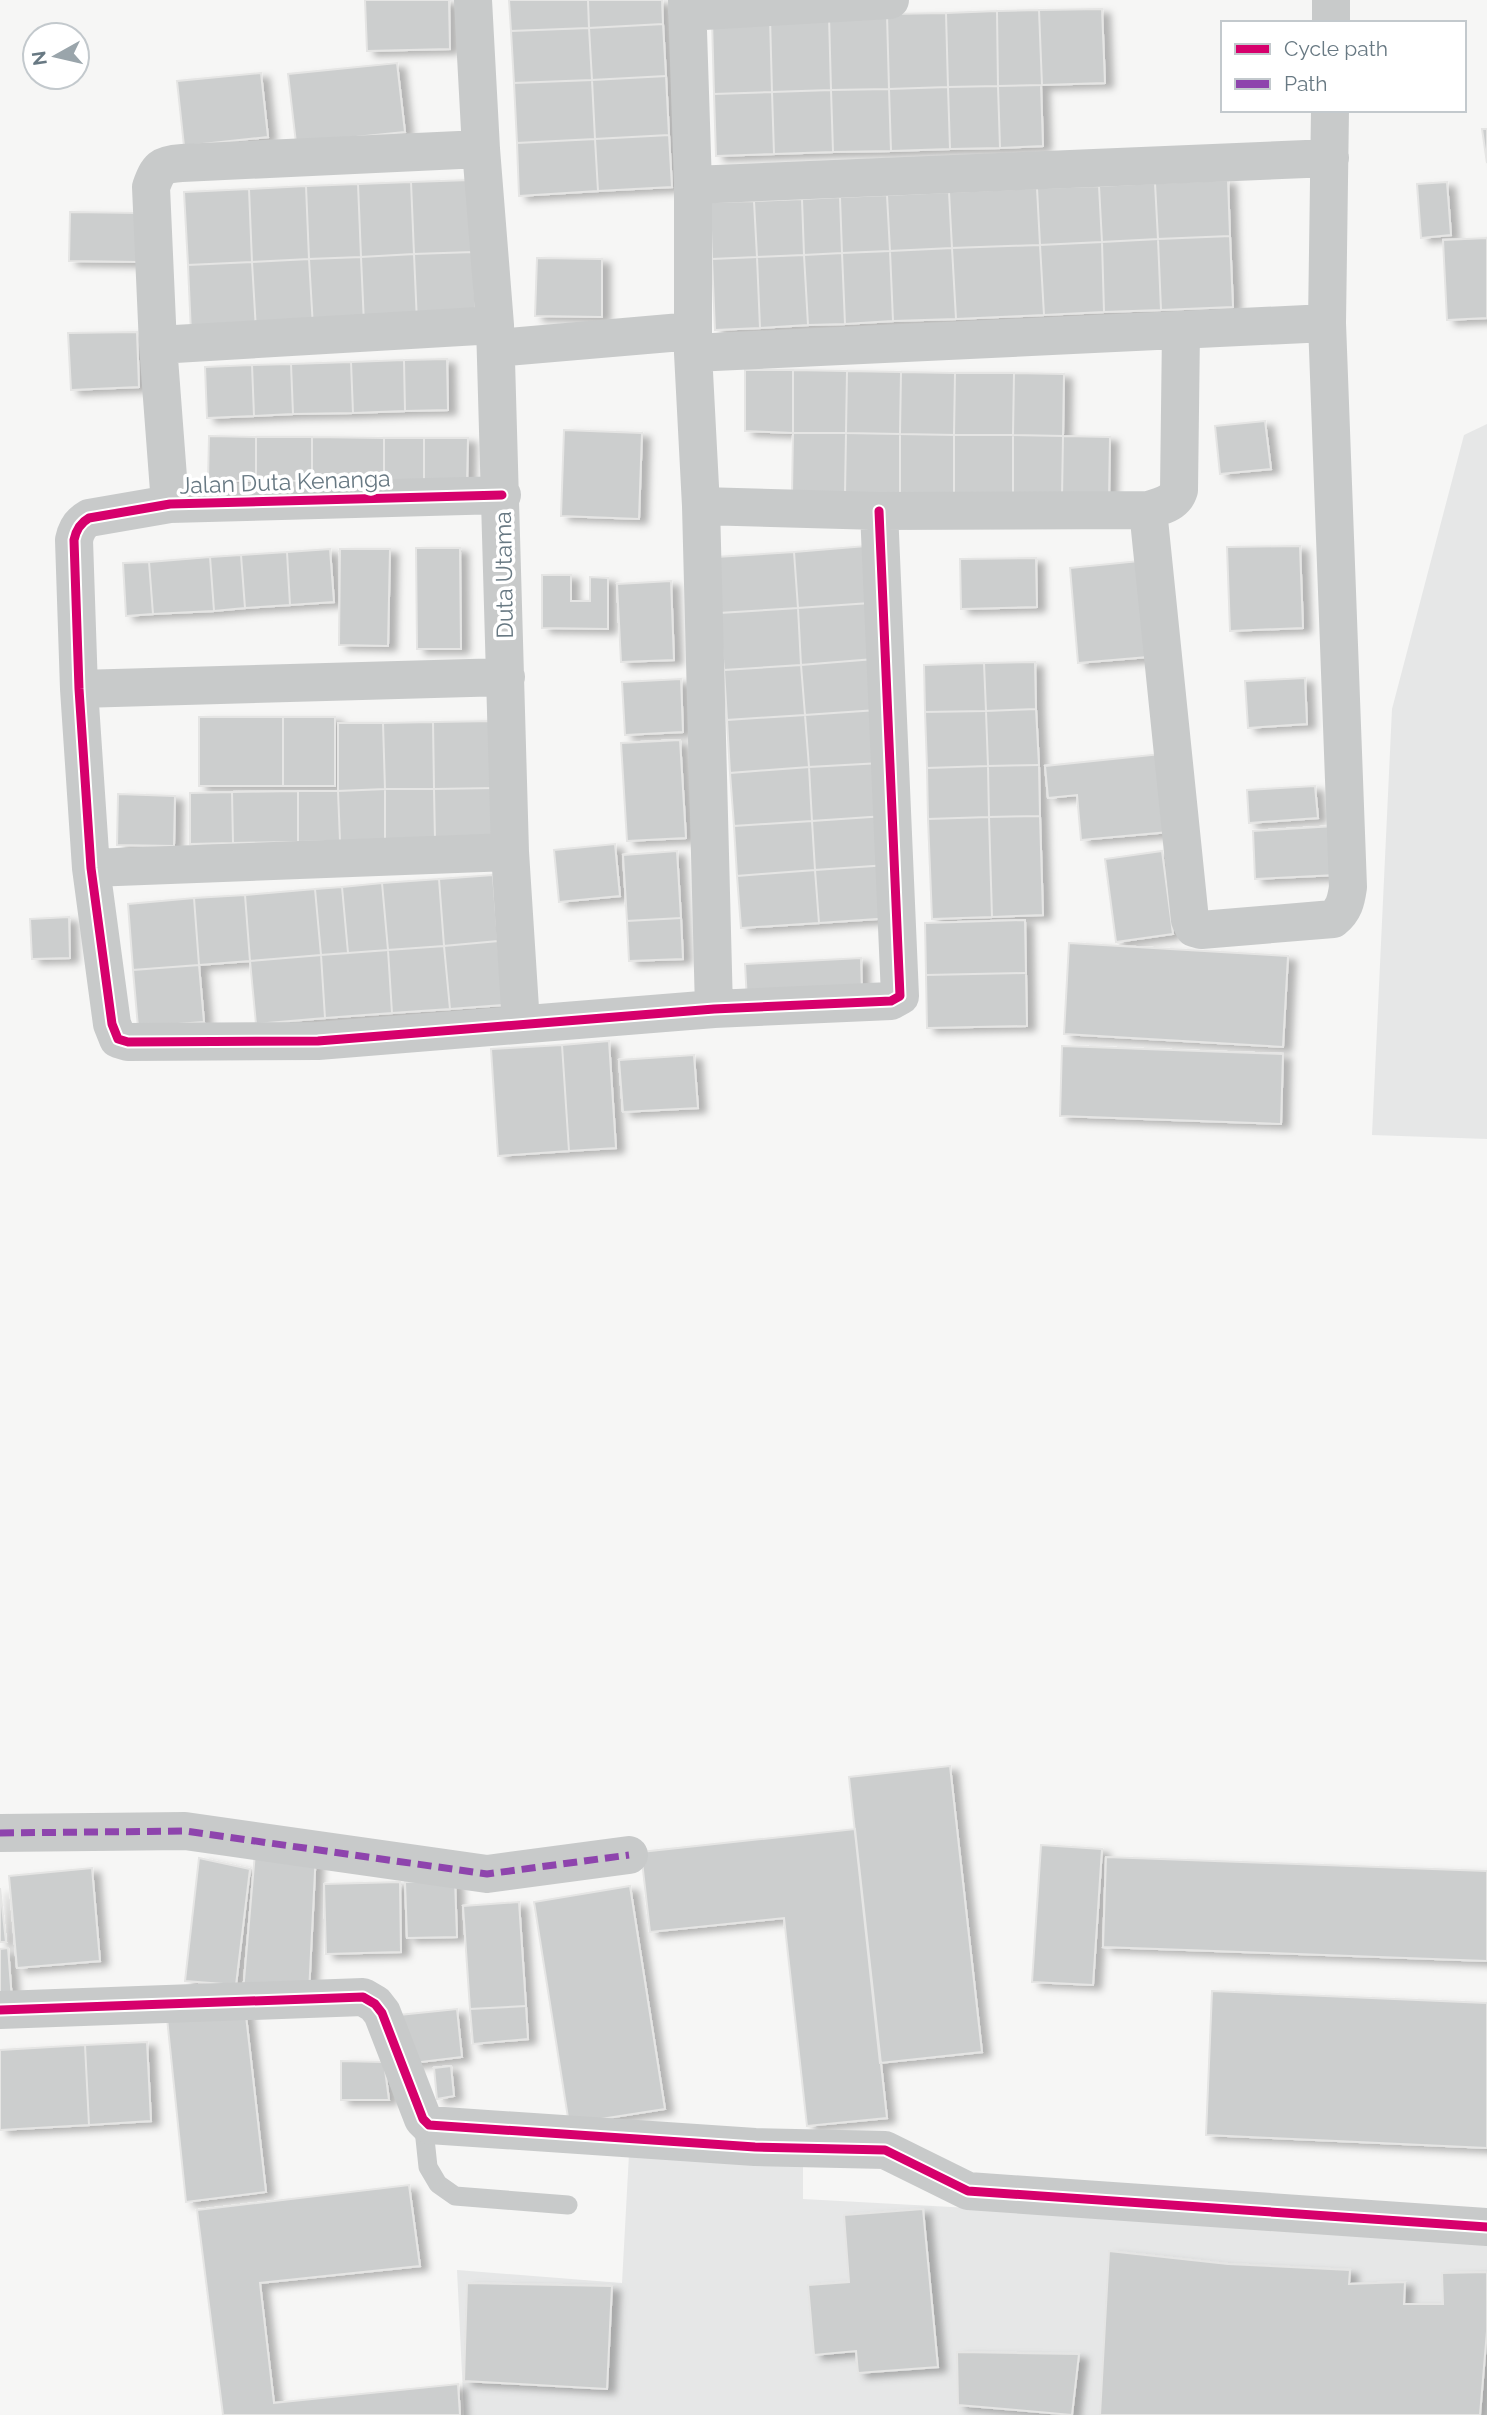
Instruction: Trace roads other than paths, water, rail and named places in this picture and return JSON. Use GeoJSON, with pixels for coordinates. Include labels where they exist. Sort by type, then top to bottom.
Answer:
{"type":"FeatureCollection","features":[{"type":"Feature","properties":{"kind":"street","name":"Duta Utama"},"geometry":{"type":"LineString","coordinates":[[474,0],[481,149],[496,336],[510,852],[521,1024]]}},
{"type":"Feature","properties":{"kind":"street"},"geometry":{"type":"LineString","coordinates":[[714,1009],[701,506],[693,342],[693,185],[687,6],[890,0]]}},
{"type":"Feature","properties":{"kind":"street"},"geometry":{"type":"LineString","coordinates":[[1331,0],[1331,21]]}},
{"type":"Feature","properties":{"kind":"street"},"geometry":{"type":"LineString","coordinates":[[1148,510],[1190,920],[1194,928],[1200,930],[1333,919],[1345,905],[1348,887],[1327,323],[1330,112]]}},
{"type":"Feature","properties":{"kind":"street"},"geometry":{"type":"LineString","coordinates":[[170,504],[158,345],[151,187],[158,170],[168,164],[481,149]]}},
{"type":"Feature","properties":{"kind":"street"},"geometry":{"type":"LineString","coordinates":[[693,185],[1329,158]]}},
{"type":"Feature","properties":{"kind":"street"},"geometry":{"type":"LineString","coordinates":[[158,345],[496,336],[693,342],[1181,330],[1327,323]]}},
{"type":"Feature","properties":{"kind":"street"},"geometry":{"type":"LineString","coordinates":[[701,506],[879,511],[1148,510],[1173,500],[1179,490],[1181,330]]}},
{"type":"Feature","properties":{"kind":"street","name":"Jalan Duta Kenanga"},"geometry":{"type":"LineString","coordinates":[[79,689],[74,540],[76,531],[89,518],[170,504],[502,495]]}},
{"type":"Feature","properties":{"kind":"street"},"geometry":{"type":"LineString","coordinates":[[506,677],[79,689],[91,868],[112,1024],[118,1039],[128,1042],[318,1041],[714,1009],[891,1001],[900,996],[902,992],[879,511]]}},
{"type":"Feature","properties":{"kind":"street"},"geometry":{"type":"LineString","coordinates":[[91,868],[510,852]]}},
{"type":"Feature","properties":{"kind":"street"},"geometry":{"type":"LineString","coordinates":[[0,1833],[185,1831],[487,1874],[629,1855]]}},
{"type":"Feature","properties":{"kind":"street"},"geometry":{"type":"LineString","coordinates":[[0,2010],[363,1997],[375,2004],[382,2013],[423,2119],[429,2124],[741,2146],[885,2150],[971,2192],[1487,2227]]}},
{"type":"Feature","properties":{"kind":"lane"},"geometry":{"type":"LineString","coordinates":[[423,2119],[428,2167],[438,2184],[454,2196],[568,2204]]}}]}
